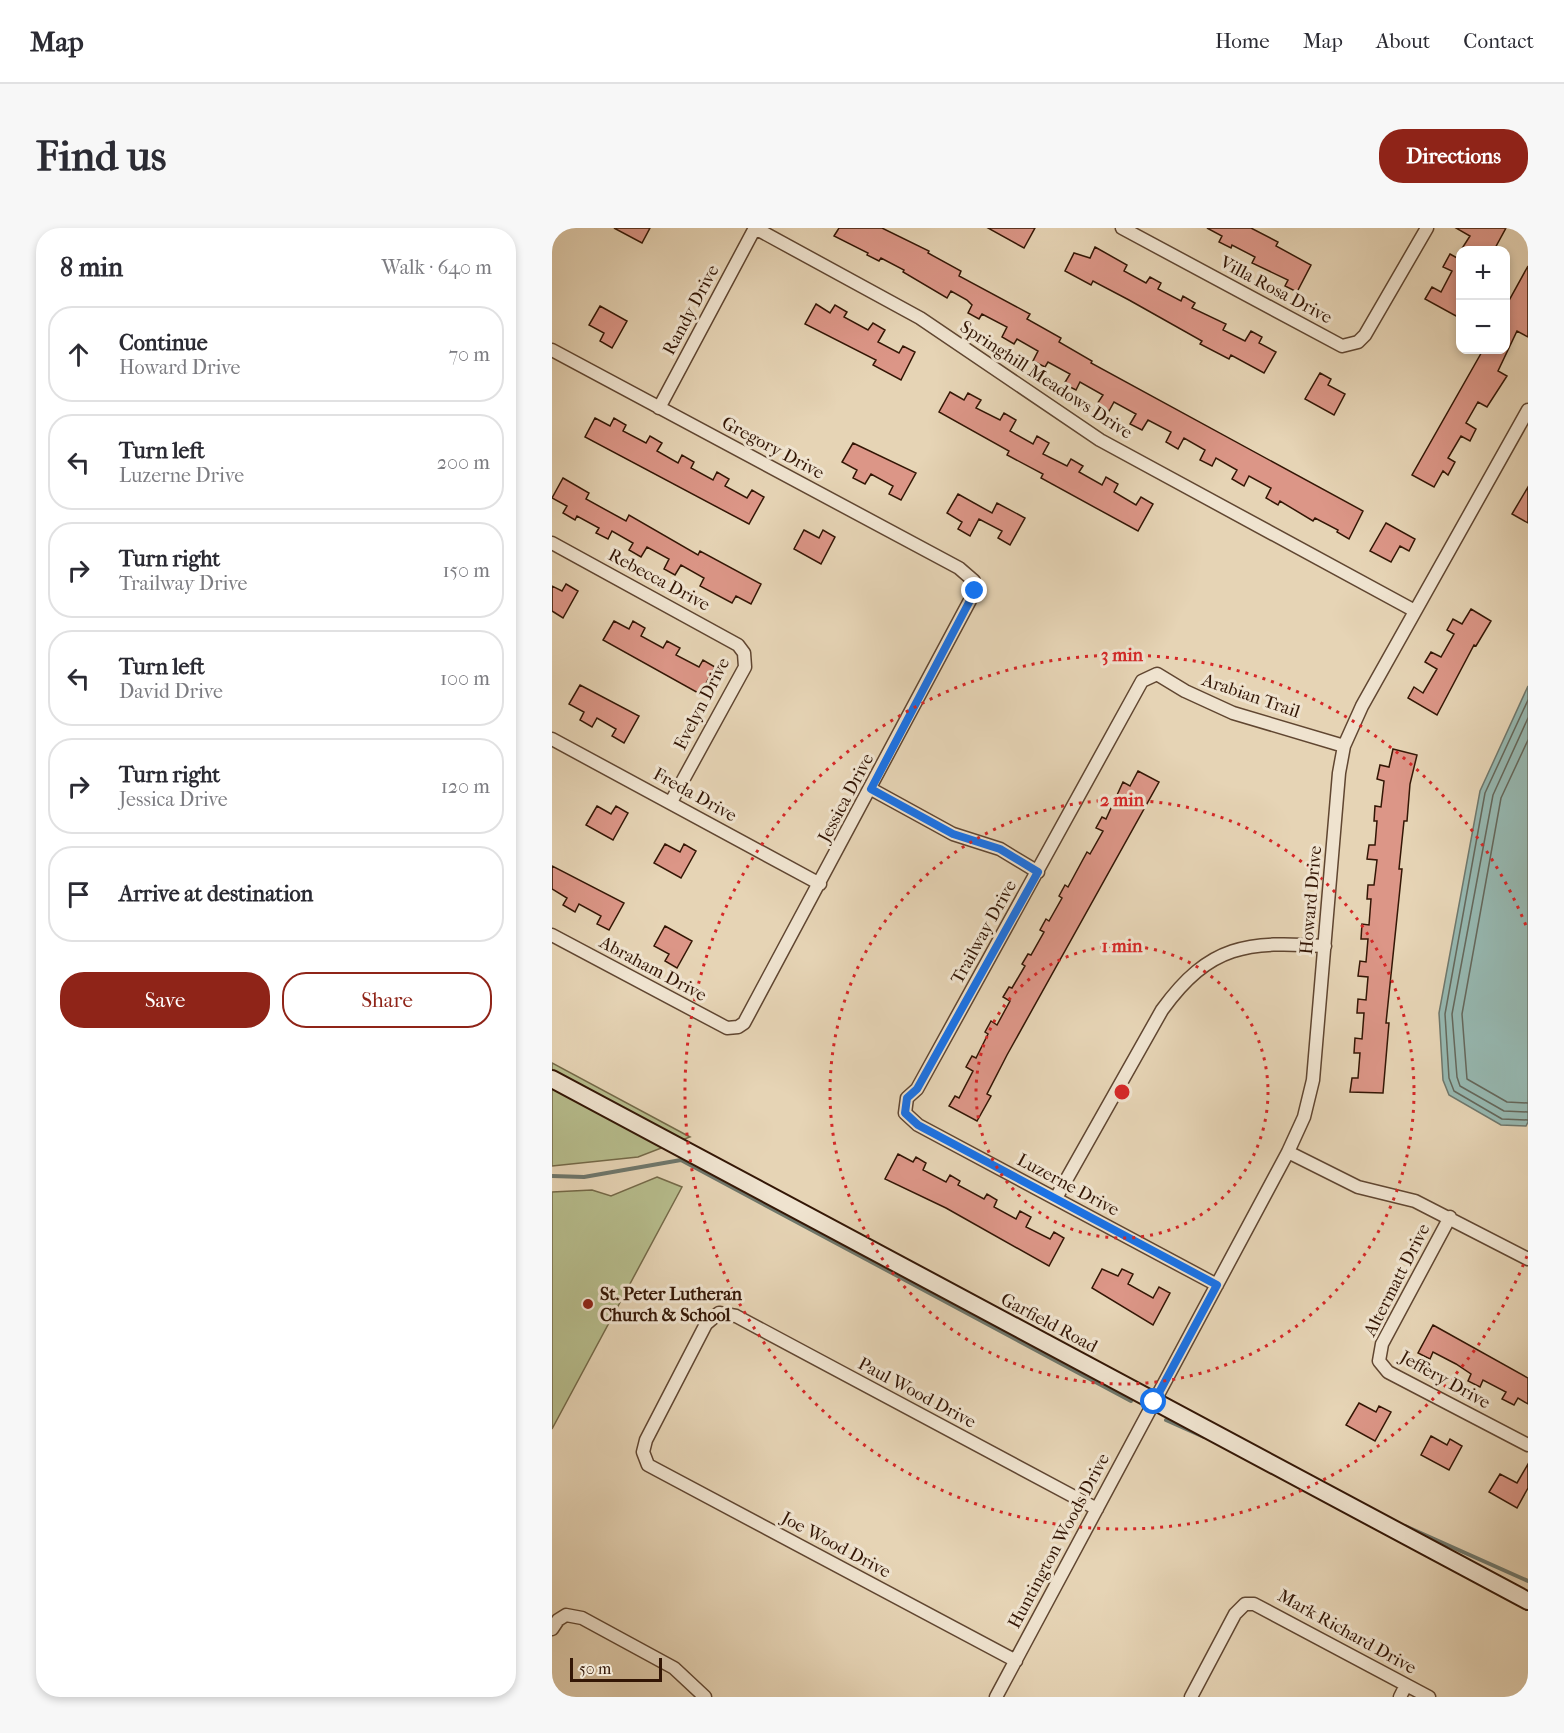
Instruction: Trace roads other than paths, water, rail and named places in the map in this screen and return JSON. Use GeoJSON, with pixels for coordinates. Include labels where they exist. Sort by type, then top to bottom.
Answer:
{"type":"FeatureCollection","features":[{"type":"Feature","properties":{"kind":"street","name":"Randy Drive"},"geometry":{"type":"LineString","coordinates":[[659,408],[755,228]]}},
{"type":"Feature","properties":{"kind":"street","name":"Springhill Meadows Drive"},"geometry":{"type":"LineString","coordinates":[[755,228],[920,318],[1100,440],[1415,611]]}},
{"type":"Feature","properties":{"kind":"street","name":"Villa Rosa Drive"},"geometry":{"type":"LineString","coordinates":[[1122,228],[1333,342],[1351,345],[1365,335],[1427,228]]}},
{"type":"Feature","properties":{"kind":"street","name":"Gregory Drive"},"geometry":{"type":"LineString","coordinates":[[552,350],[958,568],[974,581]]}},
{"type":"Feature","properties":{"kind":"street","name":"Howard Drive"},"geometry":{"type":"LineString","coordinates":[[1154,1402],[1288,1152],[1304,1117],[1313,1080],[1339,773],[1344,746],[1362,706],[1528,410]]}},
{"type":"Feature","properties":{"kind":"street"},"geometry":{"type":"LineString","coordinates":[[1516,431],[1528,437]]}},
{"type":"Feature","properties":{"kind":"street","name":"Rebecca Drive"},"geometry":{"type":"LineString","coordinates":[[552,543],[708,627],[738,645],[744,653]]}},
{"type":"Feature","properties":{"kind":"street","name":"Jessica Drive"},"geometry":{"type":"LineString","coordinates":[[738,1027],[748,1017],[973,599],[974,581]]}},
{"type":"Feature","properties":{"kind":"street","name":"Evelyn Drive"},"geometry":{"type":"LineString","coordinates":[[671,802],[745,667],[744,653]]}},
{"type":"Feature","properties":{"kind":"street","name":"Arabian Trail"},"geometry":{"type":"LineString","coordinates":[[1150,675],[1164,677],[1185,691],[1233,713],[1344,746]]}},
{"type":"Feature","properties":{"kind":"street","name":"Trailway Drive"},"geometry":{"type":"LineString","coordinates":[[905,1113],[907,1098],[917,1089],[1142,681],[1150,675]]}},
{"type":"Feature","properties":{"kind":"street","name":"Freda Drive"},"geometry":{"type":"LineString","coordinates":[[552,739],[820,884]]}},
{"type":"Feature","properties":{"kind":"street"},"geometry":{"type":"LineString","coordinates":[[871,789],[953,834],[1000,849],[1038,872]]}},
{"type":"Feature","properties":{"kind":"street","name":"Abraham Drive"},"geometry":{"type":"LineString","coordinates":[[552,935],[710,1020],[727,1028],[738,1027]]}},
{"type":"Feature","properties":{"kind":"street"},"geometry":{"type":"LineString","coordinates":[[1056,1198],[1161,1010],[1179,986],[1223,953],[1276,943],[1325,946]]}},
{"type":"Feature","properties":{"kind":"street","name":"Garfield Road"},"geometry":{"type":"LineString","coordinates":[[552,1079],[1528,1601]]}},
{"type":"Feature","properties":{"kind":"street","name":"Luzerne Drive"},"geometry":{"type":"LineString","coordinates":[[905,1113],[918,1125],[1217,1285]]}},
{"type":"Feature","properties":{"kind":"street"},"geometry":{"type":"LineString","coordinates":[[1288,1152],[1358,1187],[1415,1201],[1528,1259]]}},
{"type":"Feature","properties":{"kind":"street","name":"Altermatt Drive"},"geometry":{"type":"LineString","coordinates":[[1379,1361],[1382,1344],[1450,1217]]}},
{"type":"Feature","properties":{"kind":"street","name":"Paul Wood Drive"},"geometry":{"type":"LineString","coordinates":[[643,1456],[646,1440],[706,1324],[719,1313],[735,1316],[1097,1509]]}},
{"type":"Feature","properties":{"kind":"street","name":"Jeffery Drive"},"geometry":{"type":"LineString","coordinates":[[1379,1361],[1388,1372],[1528,1445]]}},
{"type":"Feature","properties":{"kind":"street","name":"Huntington Woods Drive"},"geometry":{"type":"LineString","coordinates":[[996,1697],[1154,1402]]}},
{"type":"Feature","properties":{"kind":"street","name":"Joe Wood Drive"},"geometry":{"type":"LineString","coordinates":[[643,1456],[654,1468],[1016,1661]]}},
{"type":"Feature","properties":{"kind":"street","name":"Mark Richard Drive"},"geometry":{"type":"LineString","coordinates":[[1191,1697],[1235,1614],[1245,1604],[1262,1606],[1429,1697]]}},
{"type":"Feature","properties":{"kind":"street"},"geometry":{"type":"LineString","coordinates":[[552,1629],[558,1620],[566,1615],[582,1618],[665,1663],[687,1678],[705,1697]]}},
{"type":"Feature","properties":{"kind":"street"},"geometry":{"type":"LineString","coordinates":[[1400,1697],[1406,1685]]}},
{"type":"Feature","properties":{"kind":"water"},"geometry":{"type":"Polygon","coordinates":[[[1528,686],[1528,1122],[1526,1126],[1501,1125],[1449,1095],[1443,1080],[1439,1013],[1480,791],[1528,686]]]}},
{"type":"Feature","properties":{"kind":"waterway"},"geometry":{"type":"LineString","coordinates":[[552,1176],[584,1177],[681,1160],[1131,1401]]}},
{"type":"Feature","properties":{"kind":"waterway"},"geometry":{"type":"LineString","coordinates":[[1166,1420],[1204,1437]]}},
{"type":"Feature","properties":{"kind":"waterway"},"geometry":{"type":"LineString","coordinates":[[1405,1526],[1528,1581]]}},
{"type":"Feature","properties":{"kind":"place","name":"St. Peter Lutheran Church & School"},"geometry":{"type":"Point","coordinates":[588,1304]}}]}
